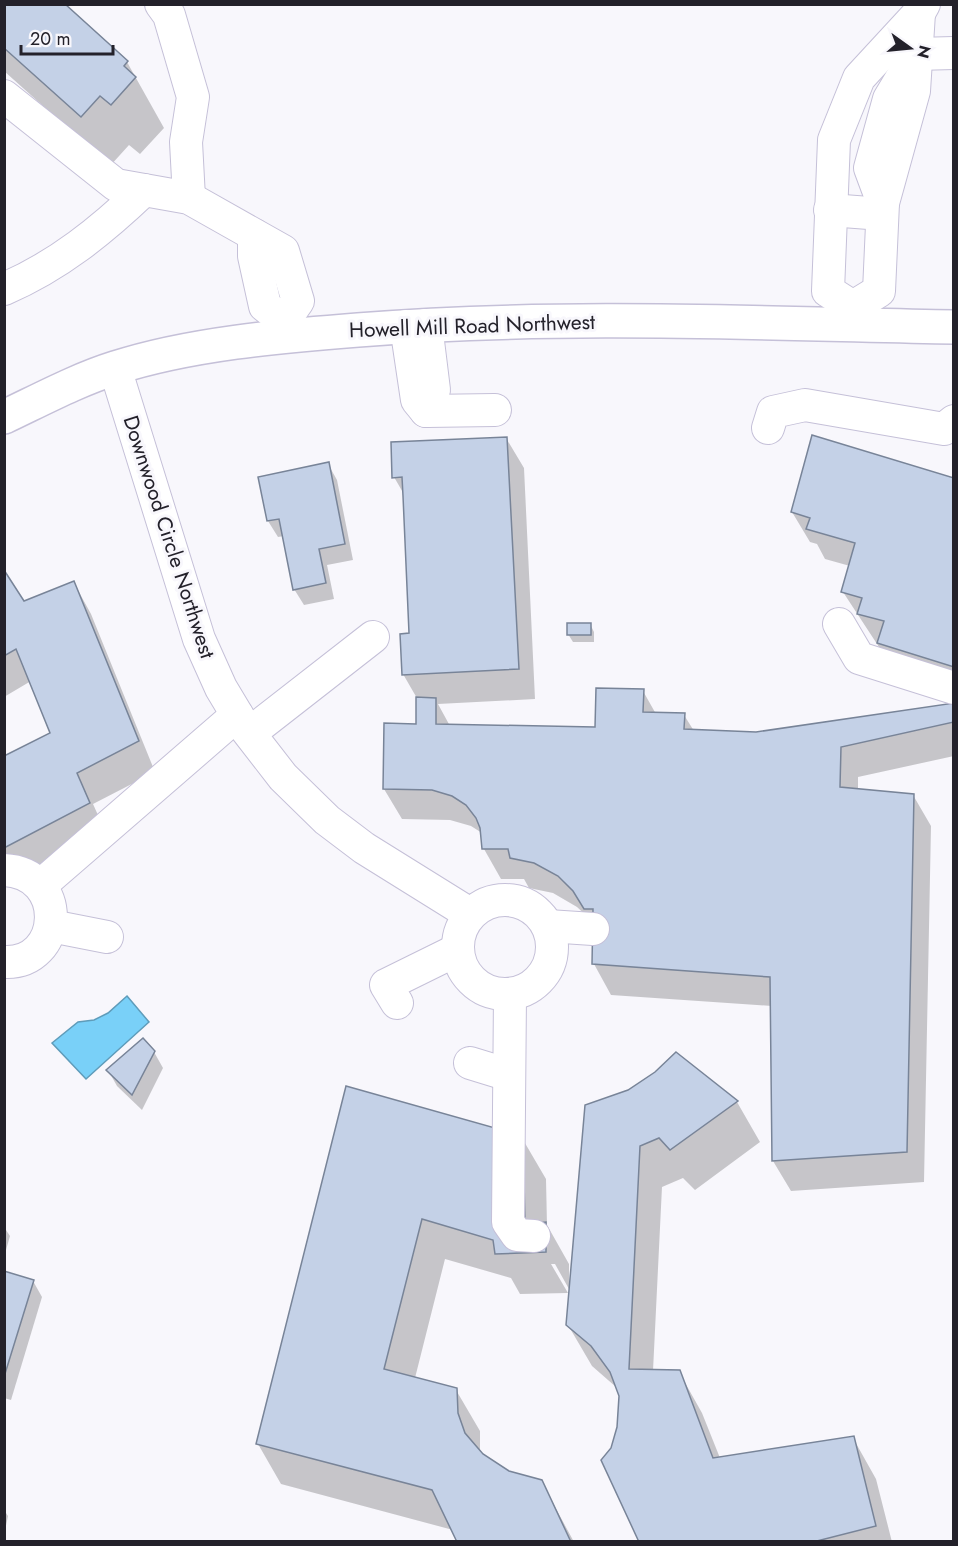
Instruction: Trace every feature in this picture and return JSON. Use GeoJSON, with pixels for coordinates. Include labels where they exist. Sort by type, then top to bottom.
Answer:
{"type":"FeatureCollection","features":[{"type":"Feature","properties":{"kind":"main road","name":"Howell Mill Road Northwest"},"geometry":{"type":"LineString","coordinates":[[4,417],[115,368],[285,329],[852,316],[954,327]]}},
{"type":"Feature","properties":{"kind":"street"},"geometry":{"type":"LineString","coordinates":[[161,4],[169,15],[193,97],[186,142],[189,198]]}},
{"type":"Feature","properties":{"kind":"street"},"geometry":{"type":"LineString","coordinates":[[922,9],[914,91],[882,209],[879,291],[852,316],[828,291],[834,141],[859,78],[922,9]]}},
{"type":"Feature","properties":{"kind":"street"},"geometry":{"type":"LineString","coordinates":[[916,54],[954,53]]}},
{"type":"Feature","properties":{"kind":"street"},"geometry":{"type":"LineString","coordinates":[[4,96],[116,185],[189,198],[254,235],[254,256],[265,306],[285,329]]}},
{"type":"Feature","properties":{"kind":"street"},"geometry":{"type":"LineString","coordinates":[[4,289],[29,278],[98,234],[144,190]]}},
{"type":"Feature","properties":{"kind":"street"},"geometry":{"type":"LineString","coordinates":[[830,210],[882,209]]}},
{"type":"Feature","properties":{"kind":"street"},"geometry":{"type":"LineString","coordinates":[[416,326],[434,390],[431,405],[426,411],[495,410]]}},
{"type":"Feature","properties":{"kind":"street","name":"Downwood Circle Northwest"},"geometry":{"type":"LineString","coordinates":[[115,368],[199,639],[221,688],[244,724],[283,777],[327,820],[364,848],[470,914]]}},
{"type":"Feature","properties":{"kind":"street"},"geometry":{"type":"LineString","coordinates":[[768,428],[773,412],[806,405],[944,429],[954,421]]}},
{"type":"Feature","properties":{"kind":"street"},"geometry":{"type":"LineString","coordinates":[[839,624],[859,658],[954,688]]}},
{"type":"Feature","properties":{"kind":"street"},"geometry":{"type":"LineString","coordinates":[[40,885],[244,724],[374,637]]}},
{"type":"Feature","properties":{"kind":"street"},"geometry":{"type":"LineString","coordinates":[[4,870],[29,876],[40,885],[50,904],[51,926],[46,939],[37,951],[25,958],[4,962]]}},
{"type":"Feature","properties":{"kind":"street"},"geometry":{"type":"LineString","coordinates":[[497,900],[512,900],[527,904],[548,926],[552,940],[552,956],[537,982],[524,991],[510,995],[494,994],[480,988],[468,978],[461,965],[458,937],[470,914],[482,905],[497,900]]}},
{"type":"Feature","properties":{"kind":"street"},"geometry":{"type":"LineString","coordinates":[[51,926],[107,937]]}},
{"type":"Feature","properties":{"kind":"street"},"geometry":{"type":"LineString","coordinates":[[548,926],[593,929]]}},
{"type":"Feature","properties":{"kind":"street"},"geometry":{"type":"LineString","coordinates":[[397,1004],[386,985],[458,950]]}},
{"type":"Feature","properties":{"kind":"street"},"geometry":{"type":"LineString","coordinates":[[510,995],[508,1222],[517,1235],[534,1236]]}},
{"type":"Feature","properties":{"kind":"street"},"geometry":{"type":"LineString","coordinates":[[470,1063],[509,1075]]}},
{"type":"Feature","properties":{"kind":"water"},"geometry":{"type":"Polygon","coordinates":[[[127,996],[149,1022],[86,1079],[52,1043],[78,1022],[94,1020],[108,1013],[127,996]]]}},
{"type":"Feature","properties":{"kind":"building"},"geometry":{"type":"Polygon","coordinates":[[[4,4],[65,4],[128,61],[124,66],[136,77],[111,105],[100,96],[81,117],[4,48],[4,4]]]}},
{"type":"Feature","properties":{"kind":"building"},"geometry":{"type":"Polygon","coordinates":[[[812,435],[954,478],[954,667],[877,643],[884,621],[857,614],[862,598],[841,592],[855,543],[806,529],[810,518],[791,512],[812,435]]]}},
{"type":"Feature","properties":{"kind":"building"},"geometry":{"type":"Polygon","coordinates":[[[507,437],[519,669],[402,675],[400,634],[409,633],[403,496],[402,477],[392,478],[391,442],[507,437]]]}},
{"type":"Feature","properties":{"kind":"building"},"geometry":{"type":"Polygon","coordinates":[[[329,462],[345,544],[319,549],[326,583],[293,590],[279,519],[267,521],[258,477],[329,462]]]}},
{"type":"Feature","properties":{"kind":"building"},"geometry":{"type":"Polygon","coordinates":[[[4,570],[24,601],[74,581],[139,741],[77,773],[90,803],[4,848],[4,756],[50,733],[16,649],[4,656],[4,570]]]}},
{"type":"Feature","properties":{"kind":"building"},"geometry":{"type":"Polygon","coordinates":[[[567,623],[591,623],[591,635],[567,635],[567,623]]]}},
{"type":"Feature","properties":{"kind":"building"},"geometry":{"type":"Polygon","coordinates":[[[596,688],[644,689],[643,712],[685,713],[684,729],[756,732],[954,703],[954,722],[841,747],[840,787],[914,794],[907,1152],[772,1161],[770,977],[592,964],[593,909],[584,909],[573,891],[558,876],[534,863],[510,858],[508,849],[482,849],[480,828],[476,818],[466,805],[452,796],[432,790],[383,789],[384,723],[416,724],[416,697],[436,698],[436,724],[595,727],[596,688]]]}},
{"type":"Feature","properties":{"kind":"building"},"geometry":{"type":"Polygon","coordinates":[[[143,1038],[155,1051],[132,1095],[106,1070],[143,1038]]]}},
{"type":"Feature","properties":{"kind":"building"},"geometry":{"type":"Polygon","coordinates":[[[676,1052],[738,1101],[670,1150],[659,1138],[640,1146],[629,1369],[680,1370],[713,1458],[854,1436],[876,1526],[813,1542],[639,1542],[601,1460],[611,1448],[617,1427],[619,1396],[610,1372],[591,1346],[566,1325],[585,1105],[628,1090],[655,1072],[676,1052]]]}},
{"type":"Feature","properties":{"kind":"building"},"geometry":{"type":"Polygon","coordinates":[[[346,1086],[523,1136],[525,1224],[546,1222],[546,1252],[495,1254],[493,1240],[422,1219],[384,1369],[457,1388],[458,1413],[465,1433],[483,1454],[509,1471],[542,1480],[571,1542],[457,1542],[432,1490],[256,1444],[346,1086]]]}},
{"type":"Feature","properties":{"kind":"building"},"geometry":{"type":"Polygon","coordinates":[[[4,1271],[34,1280],[4,1377],[4,1271]]]}}]}
